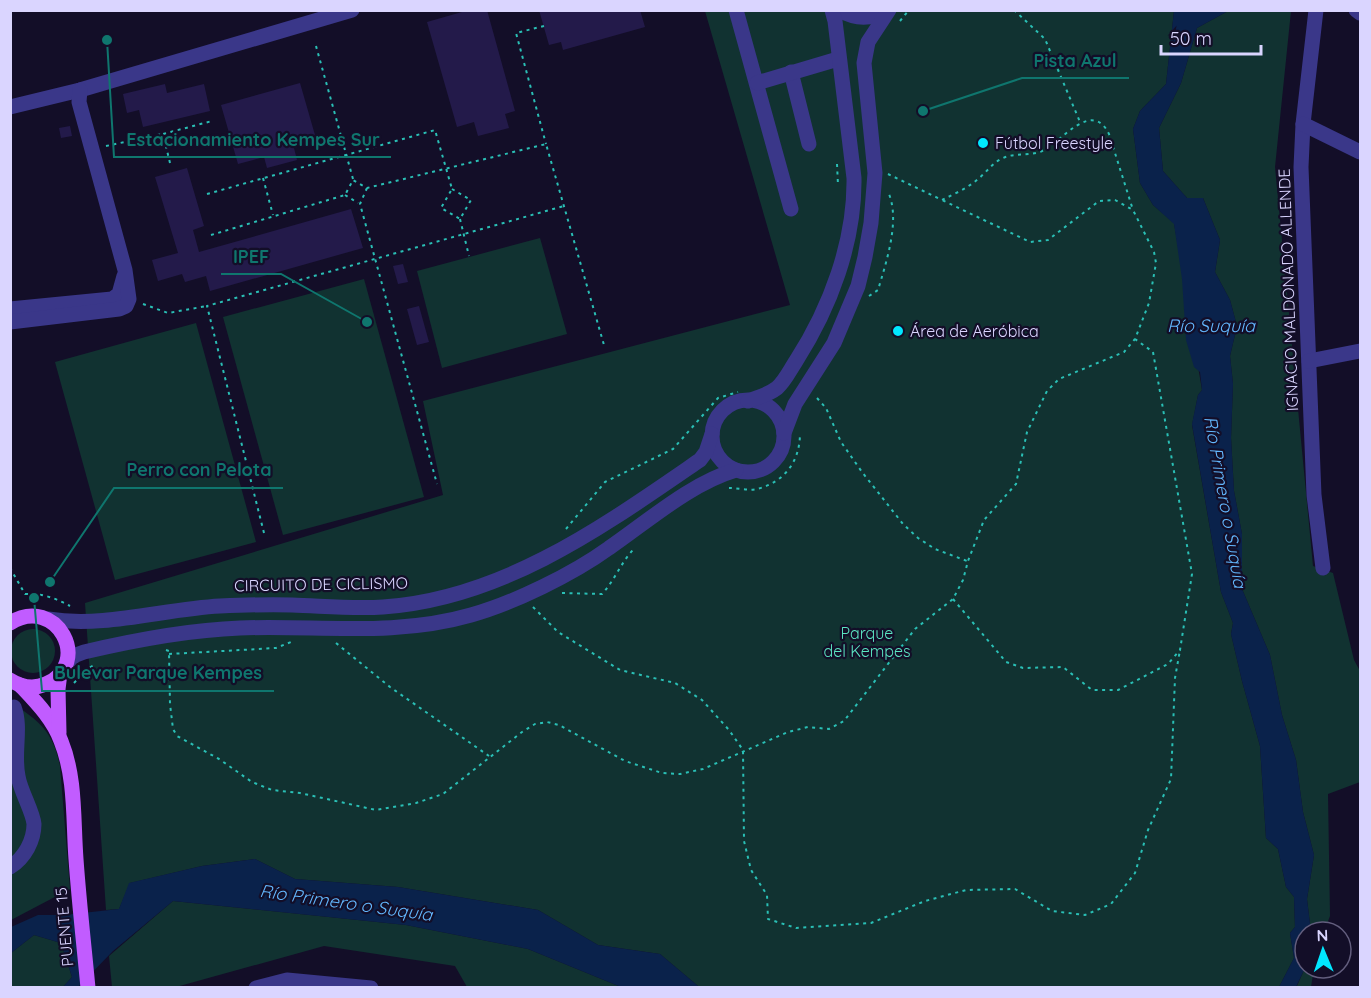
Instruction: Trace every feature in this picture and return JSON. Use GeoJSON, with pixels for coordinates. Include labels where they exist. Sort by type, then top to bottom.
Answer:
{"type":"FeatureCollection","features":[{"type":"Feature","properties":{"kind":"main road"},"geometry":{"type":"LineString","coordinates":[[10,610],[48,619],[66,638],[68,650],[58,689],[59,734]]}},
{"type":"Feature","properties":{"kind":"main road"},"geometry":{"type":"LineString","coordinates":[[10,622],[29,616]]}},
{"type":"Feature","properties":{"kind":"main road"},"geometry":{"type":"LineString","coordinates":[[15,683],[31,687],[42,686],[52,681],[63,668]]}},
{"type":"Feature","properties":{"kind":"main road"},"geometry":{"type":"LineString","coordinates":[[15,683],[48,718],[59,734]]}},
{"type":"Feature","properties":{"kind":"main road","name":"PUENTE 15"},"geometry":{"type":"LineString","coordinates":[[59,734],[66,754],[72,790],[76,863],[88,987]]}},
{"type":"Feature","properties":{"kind":"street"},"geometry":{"type":"LineString","coordinates":[[10,107],[80,90],[352,10]]}},
{"type":"Feature","properties":{"kind":"street"},"geometry":{"type":"LineString","coordinates":[[736,10],[790,208]]}},
{"type":"Feature","properties":{"kind":"street"},"geometry":{"type":"LineString","coordinates":[[48,619],[87,622],[218,606],[274,604],[354,608],[414,604],[462,592],[515,574],[621,514],[700,460],[706,452],[720,414],[727,407],[747,395],[768,394],[780,385],[808,342],[840,267],[852,217],[854,178],[832,10]]}},
{"type":"Feature","properties":{"kind":"street"},"geometry":{"type":"LineString","coordinates":[[839,10],[861,18],[876,16],[888,10]]}},
{"type":"Feature","properties":{"kind":"street"},"geometry":{"type":"LineString","coordinates":[[712,434],[713,446],[718,456],[726,465],[736,470],[748,472],[760,470],[778,456],[795,404],[820,367],[838,334],[858,286],[871,223],[875,173],[864,63],[868,42],[888,10]]}},
{"type":"Feature","properties":{"kind":"street","name":"IGNACIO MALDONADO ALLENDE"},"geometry":{"type":"LineString","coordinates":[[1316,10],[1303,124],[1301,166],[1314,495],[1323,568]]}},
{"type":"Feature","properties":{"kind":"street"},"geometry":{"type":"LineString","coordinates":[[1356,10],[1360,13]]}},
{"type":"Feature","properties":{"kind":"street"},"geometry":{"type":"LineString","coordinates":[[757,83],[838,59]]}},
{"type":"Feature","properties":{"kind":"street"},"geometry":{"type":"LineString","coordinates":[[791,72],[809,144]]}},
{"type":"Feature","properties":{"kind":"street"},"geometry":{"type":"LineString","coordinates":[[10,322],[119,309],[126,306],[129,299],[125,270],[79,102],[80,90]]}},
{"type":"Feature","properties":{"kind":"street"},"geometry":{"type":"LineString","coordinates":[[1303,124],[1360,152]]}},
{"type":"Feature","properties":{"kind":"street"},"geometry":{"type":"LineString","coordinates":[[10,309],[112,299],[119,294],[125,270]]}},
{"type":"Feature","properties":{"kind":"street"},"geometry":{"type":"LineString","coordinates":[[1309,361],[1360,351]]}},
{"type":"Feature","properties":{"kind":"street"},"geometry":{"type":"LineString","coordinates":[[747,395],[768,406],[781,423],[784,433]]}},
{"type":"Feature","properties":{"kind":"street"},"geometry":{"type":"LineString","coordinates":[[63,668],[76,655],[84,652],[186,632],[293,627],[395,628],[469,616],[516,598],[584,564],[689,493],[716,477],[736,470]]}},
{"type":"Feature","properties":{"kind":"street"},"geometry":{"type":"LineString","coordinates":[[10,867],[16,864],[31,843],[34,822],[18,776],[15,752],[17,716],[12,712],[15,683]]}},
{"type":"Feature","properties":{"kind":"street"},"geometry":{"type":"LineString","coordinates":[[256,987],[287,980],[337,986],[371,987]]}},
{"type":"Feature","properties":{"kind":"path"},"geometry":{"type":"LineString","coordinates":[[1014,10],[1045,39],[1080,122]]}},
{"type":"Feature","properties":{"kind":"path"},"geometry":{"type":"LineString","coordinates":[[544,26],[516,33],[604,345]]}},
{"type":"Feature","properties":{"kind":"path"},"geometry":{"type":"LineString","coordinates":[[211,235],[345,195],[353,180],[316,46]]}},
{"type":"Feature","properties":{"kind":"path"},"geometry":{"type":"LineString","coordinates":[[92,149],[212,121]]}},
{"type":"Feature","properties":{"kind":"path"},"geometry":{"type":"LineString","coordinates":[[162,648],[169,651],[170,704],[173,729],[177,736],[219,759],[252,782],[272,790],[300,793],[376,810],[416,803],[443,794],[489,756],[535,724],[547,722],[559,725],[625,761],[662,772],[681,774],[703,769],[788,732],[808,727],[828,729],[844,721],[915,629],[953,599],[963,580],[984,520],[1016,484],[1027,432],[1047,391],[1059,379],[1124,352],[1135,339],[1149,303],[1156,263],[1154,252],[1133,210],[1106,129],[1092,121],[1080,122],[1044,151],[1004,157],[978,179],[942,200]]}},
{"type":"Feature","properties":{"kind":"path"},"geometry":{"type":"LineString","coordinates":[[207,194],[435,130],[452,189],[471,200],[460,219],[469,256]]}},
{"type":"Feature","properties":{"kind":"path"},"geometry":{"type":"LineString","coordinates":[[163,134],[170,163]]}},
{"type":"Feature","properties":{"kind":"path"},"geometry":{"type":"LineString","coordinates":[[353,180],[367,188],[546,144]]}},
{"type":"Feature","properties":{"kind":"path"},"geometry":{"type":"LineString","coordinates":[[836,154],[839,189]]}},
{"type":"Feature","properties":{"kind":"path"},"geometry":{"type":"LineString","coordinates":[[885,173],[1030,242],[1048,240],[1099,201],[1115,200],[1133,210]]}},
{"type":"Feature","properties":{"kind":"path"},"geometry":{"type":"LineString","coordinates":[[263,178],[273,215]]}},
{"type":"Feature","properties":{"kind":"path"},"geometry":{"type":"LineString","coordinates":[[367,188],[360,204],[437,484]]}},
{"type":"Feature","properties":{"kind":"path"},"geometry":{"type":"LineString","coordinates":[[452,189],[441,208],[460,219]]}},
{"type":"Feature","properties":{"kind":"path"},"geometry":{"type":"LineString","coordinates":[[345,195],[360,204]]}},
{"type":"Feature","properties":{"kind":"path"},"geometry":{"type":"LineString","coordinates":[[129,299],[168,313],[207,306],[564,206]]}},
{"type":"Feature","properties":{"kind":"path"},"geometry":{"type":"LineString","coordinates":[[207,306],[264,533]]}},
{"type":"Feature","properties":{"kind":"path"},"geometry":{"type":"LineString","coordinates":[[531,605],[558,632],[620,670],[675,683],[702,700],[729,730],[743,750],[744,842],[751,870],[767,895],[768,919],[796,928],[871,923],[925,901],[966,890],[1015,889],[1052,911],[1085,915],[1111,904],[1135,873],[1148,830],[1171,779],[1175,678],[1192,574],[1153,352],[1135,339]]}},
{"type":"Feature","properties":{"kind":"path"},"geometry":{"type":"LineString","coordinates":[[567,528],[605,482],[673,449],[718,398],[747,395]]}},
{"type":"Feature","properties":{"kind":"path"},"geometry":{"type":"LineString","coordinates":[[812,401],[815,396],[826,408],[841,442],[903,524],[935,549],[968,561]]}},
{"type":"Feature","properties":{"kind":"path"},"geometry":{"type":"LineString","coordinates":[[725,488],[757,489],[780,478],[790,468],[798,454],[800,425]]}},
{"type":"Feature","properties":{"kind":"path"},"geometry":{"type":"LineString","coordinates":[[10,568],[25,594],[39,594],[57,599],[76,609]]}},
{"type":"Feature","properties":{"kind":"path"},"geometry":{"type":"LineString","coordinates":[[953,599],[1006,662],[1023,668],[1063,667],[1092,690],[1118,690],[1168,664],[1180,650]]}},
{"type":"Feature","properties":{"kind":"path"},"geometry":{"type":"LineString","coordinates":[[336,644],[390,687],[489,756]]}},
{"type":"Feature","properties":{"kind":"path"},"geometry":{"type":"LineString","coordinates":[[72,686],[86,670],[97,663]]}},
{"type":"Feature","properties":{"kind":"green space","name":"Parque del Kempes"},"geometry":{"type":"Polygon","coordinates":[[[705,11],[1174,11],[1166,84],[1140,111],[1133,129],[1140,183],[1153,205],[1174,223],[1202,390],[1198,395],[1192,425],[1221,592],[1233,623],[1231,634],[1260,746],[1266,838],[1278,849],[1286,887],[1294,897],[1295,920],[1290,933],[1293,960],[1279,987],[703,987],[698,986],[660,954],[598,945],[538,910],[398,887],[295,879],[255,859],[202,866],[130,883],[119,909],[106,910],[85,603],[443,495],[423,401],[790,305],[705,11]]]}},
{"type":"Feature","properties":{"kind":"green space"},"geometry":{"type":"Polygon","coordinates":[[[1228,11],[1291,11],[1275,167],[1313,566],[1333,573],[1354,660],[1360,671],[1360,782],[1328,794],[1328,920],[1310,920],[1307,899],[1314,855],[1303,812],[1296,760],[1282,715],[1270,655],[1242,589],[1242,534],[1234,491],[1231,438],[1233,384],[1230,356],[1237,326],[1230,300],[1215,272],[1220,240],[1203,198],[1187,198],[1163,171],[1159,128],[1181,83],[1197,28],[1228,11]]]}},
{"type":"Feature","properties":{"kind":"green space"},"geometry":{"type":"Polygon","coordinates":[[[540,238],[567,334],[442,368],[417,271],[540,238]]]}},
{"type":"Feature","properties":{"kind":"green space"},"geometry":{"type":"Polygon","coordinates":[[[364,279],[424,497],[283,535],[223,317],[364,279]]]}},
{"type":"Feature","properties":{"kind":"green space"},"geometry":{"type":"Polygon","coordinates":[[[196,323],[256,542],[115,580],[55,362],[196,323]]]}},
{"type":"Feature","properties":{"kind":"green space"},"geometry":{"type":"Polygon","coordinates":[[[33,629],[42,630],[49,635],[54,642],[54,660],[49,667],[42,672],[33,673],[24,672],[17,667],[12,660],[11,651],[12,642],[17,635],[24,630],[33,629]]]}},
{"type":"Feature","properties":{"kind":"green space"},"geometry":{"type":"Polygon","coordinates":[[[10,702],[44,728],[57,754],[60,766],[70,889],[11,920],[10,702]]]}},
{"type":"Feature","properties":{"kind":"green space"},"geometry":{"type":"Polygon","coordinates":[[[173,901],[406,925],[528,949],[621,987],[467,987],[455,966],[324,946],[176,987],[112,987],[109,956],[173,901]]]}},
{"type":"Feature","properties":{"kind":"green space"},"geometry":{"type":"Polygon","coordinates":[[[34,935],[61,943],[72,977],[63,987],[11,988],[11,953],[34,935]]]}},
{"type":"Feature","properties":{"kind":"green space"},"geometry":{"type":"Polygon","coordinates":[[[1300,980],[1312,980],[1311,987],[1296,988],[1300,980]]]}},
{"type":"Feature","properties":{"kind":"water","name":"Río Suquía"},"geometry":{"type":"Polygon","coordinates":[[[1174,11],[1228,11],[1197,28],[1181,83],[1159,128],[1163,171],[1187,198],[1203,198],[1220,240],[1215,272],[1230,300],[1237,326],[1230,356],[1233,384],[1231,438],[1234,491],[1242,534],[1242,589],[1270,655],[1282,715],[1296,760],[1303,812],[1314,855],[1307,899],[1310,920],[1295,920],[1294,897],[1286,887],[1278,849],[1266,838],[1260,746],[1231,634],[1233,623],[1221,592],[1192,424],[1198,395],[1202,390],[1200,372],[1194,367],[1186,340],[1182,279],[1174,224],[1153,205],[1140,183],[1133,129],[1140,111],[1166,84],[1174,11]]]}},
{"type":"Feature","properties":{"kind":"water","name":"Río Primero o Suquía"},"geometry":{"type":"Polygon","coordinates":[[[255,859],[295,879],[398,887],[538,910],[598,945],[660,954],[698,986],[703,987],[621,987],[528,949],[406,925],[173,901],[113,951],[78,987],[63,987],[72,977],[61,943],[34,935],[11,953],[11,927],[38,915],[64,915],[119,909],[129,883],[202,866],[255,859]]]}},
{"type":"Feature","properties":{"kind":"water","name":"Río Suquía"},"geometry":{"type":"Polygon","coordinates":[[[1293,929],[1293,952],[1290,933],[1293,929]]]}},
{"type":"Feature","properties":{"kind":"water","name":"Río Suquía"},"geometry":{"type":"Polygon","coordinates":[[[1293,960],[1293,980],[1299,980],[1296,987],[1279,987],[1293,960]]]}},
{"type":"Feature","properties":{"kind":"building"},"geometry":{"type":"Polygon","coordinates":[[[469,10],[487,10],[515,111],[505,114],[509,128],[478,136],[474,122],[457,127],[427,22],[469,10]]]}},
{"type":"Feature","properties":{"kind":"building"},"geometry":{"type":"Polygon","coordinates":[[[539,10],[640,10],[645,27],[563,50],[561,42],[549,45],[539,10]]]}},
{"type":"Feature","properties":{"kind":"building"},"geometry":{"type":"Polygon","coordinates":[[[300,83],[317,142],[294,148],[297,160],[267,168],[264,157],[238,164],[221,105],[300,83]]]}},
{"type":"Feature","properties":{"kind":"building"},"geometry":{"type":"Polygon","coordinates":[[[165,84],[167,93],[204,84],[210,111],[143,127],[139,110],[127,113],[123,94],[165,84]]]}},
{"type":"Feature","properties":{"kind":"building"},"geometry":{"type":"Polygon","coordinates":[[[70,126],[72,136],[61,138],[59,128],[70,126]]]}},
{"type":"Feature","properties":{"kind":"building"},"geometry":{"type":"Polygon","coordinates":[[[187,168],[204,226],[193,230],[199,252],[351,209],[363,248],[210,291],[206,276],[185,282],[182,274],[158,281],[152,260],[178,253],[155,177],[187,168]]]}},
{"type":"Feature","properties":{"kind":"building"},"geometry":{"type":"Polygon","coordinates":[[[403,264],[408,282],[398,284],[393,266],[403,264]]]}},
{"type":"Feature","properties":{"kind":"building"},"geometry":{"type":"Polygon","coordinates":[[[419,306],[429,342],[417,345],[407,309],[419,306]]]}},
{"type":"Feature","properties":{"kind":"place","name":"Estacionamiento Kempes Sur"},"geometry":{"type":"Point","coordinates":[107,40]}},
{"type":"Feature","properties":{"kind":"place","name":"Pista Azul"},"geometry":{"type":"Point","coordinates":[923,111]}},
{"type":"Feature","properties":{"kind":"place","name":"Fútbol Freestyle"},"geometry":{"type":"Point","coordinates":[983,143]}},
{"type":"Feature","properties":{"kind":"place","name":"IPEF"},"geometry":{"type":"Point","coordinates":[367,322]}},
{"type":"Feature","properties":{"kind":"place","name":"Área de Aeróbica"},"geometry":{"type":"Point","coordinates":[898,331]}},
{"type":"Feature","properties":{"kind":"place","name":"Perro con Pelota"},"geometry":{"type":"Point","coordinates":[50,582]}},
{"type":"Feature","properties":{"kind":"place","name":"Bulevar Parque Kempes"},"geometry":{"type":"Point","coordinates":[34,598]}}]}
